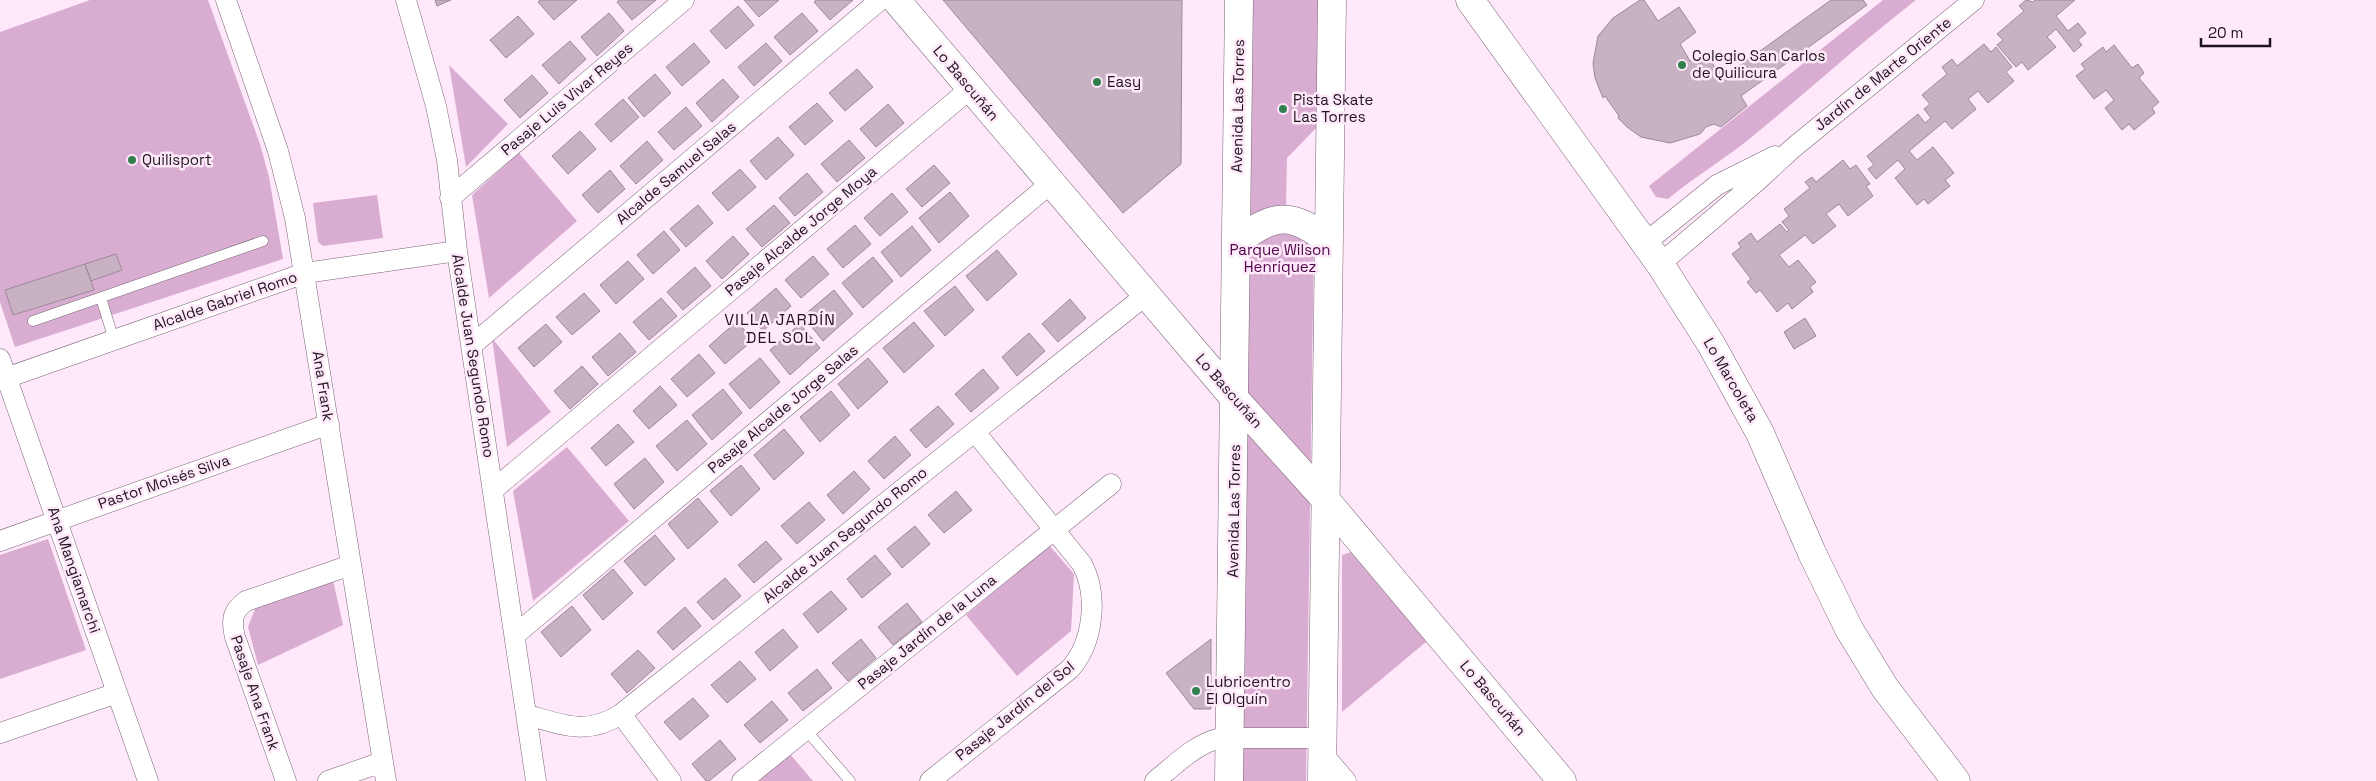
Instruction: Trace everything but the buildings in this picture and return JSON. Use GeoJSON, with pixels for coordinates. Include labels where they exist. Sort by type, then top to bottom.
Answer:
{"type":"FeatureCollection","features":[{"type":"Feature","properties":{"kind":"street","name":"Ana Frank"},"geometry":{"type":"LineString","coordinates":[[226,0],[278,151],[295,218],[384,772]]}},
{"type":"Feature","properties":{"kind":"street","name":"Alcalde Juan Segundo Romo"},"geometry":{"type":"LineString","coordinates":[[406,0],[442,133],[457,251],[528,715],[536,781]]}},
{"type":"Feature","properties":{"kind":"street","name":"Pasaje Luis Vivar Reyes"},"geometry":{"type":"LineString","coordinates":[[450,198],[684,0]]}},
{"type":"Feature","properties":{"kind":"street","name":"Alcalde Samuel Salas"},"geometry":{"type":"LineString","coordinates":[[471,346],[880,0]]}},
{"type":"Feature","properties":{"kind":"street","name":"Lo Bascuñán"},"geometry":{"type":"LineString","coordinates":[[896,0],[1146,295],[1325,499],[1562,781]]}},
{"type":"Feature","properties":{"kind":"street","name":"Avenida Las Torres"},"geometry":{"type":"LineString","coordinates":[[1230,781],[1236,399],[1239,0]]}},
{"type":"Feature","properties":{"kind":"street"},"geometry":{"type":"LineString","coordinates":[[1322,781],[1332,0]]}},
{"type":"Feature","properties":{"kind":"street","name":"Lo Marcoleta"},"geometry":{"type":"LineString","coordinates":[[1470,0],[1652,253],[1711,344],[1746,404],[1812,554],[1850,629],[1885,688],[1956,781]]}},
{"type":"Feature","properties":{"kind":"street","name":"Jardín de Marte Oriente"},"geometry":{"type":"LineString","coordinates":[[1652,253],[1755,183],[1793,148],[1974,0]]}},
{"type":"Feature","properties":{"kind":"street","name":"Pasaje Alcalde Jorge Moya"},"geometry":{"type":"LineString","coordinates":[[493,490],[970,88]]}},
{"type":"Feature","properties":{"kind":"street","name":"Pasaje Alcalde Jorge Salas"},"geometry":{"type":"LineString","coordinates":[[515,635],[1052,184]]}},
{"type":"Feature","properties":{"kind":"street"},"geometry":{"type":"LineString","coordinates":[[1237,242],[1266,223],[1281,218],[1289,218],[1307,225],[1329,242]]}},
{"type":"Feature","properties":{"kind":"street","name":"Alcalde Gabriel Romo"},"geometry":{"type":"LineString","coordinates":[[2,373],[114,340],[305,273],[457,251]]}},
{"type":"Feature","properties":{"kind":"street","name":"Alcalde Juan Segundo Romo"},"geometry":{"type":"LineString","coordinates":[[528,715],[582,728],[604,724],[621,714],[1146,295]]}},
{"type":"Feature","properties":{"kind":"street","name":"Ana Mangiamarchi"},"geometry":{"type":"LineString","coordinates":[[2,373],[148,781]]}},
{"type":"Feature","properties":{"kind":"street","name":"Pastor Moisés Silva"},"geometry":{"type":"LineString","coordinates":[[0,541],[329,424]]}},
{"type":"Feature","properties":{"kind":"street","name":"Pasaje Jardín del Sol"},"geometry":{"type":"LineString","coordinates":[[930,781],[1070,669],[1083,651],[1090,631],[1089,581],[1082,564],[975,432]]}},
{"type":"Feature","properties":{"kind":"street","name":"Pasaje Jardín de la Luna"},"geometry":{"type":"LineString","coordinates":[[742,781],[1111,484]]}},
{"type":"Feature","properties":{"kind":"street","name":"Pasaje Ana Frank"},"geometry":{"type":"LineString","coordinates":[[286,781],[235,637],[232,620],[234,613],[239,606],[254,598],[351,565]]}},
{"type":"Feature","properties":{"kind":"street"},"geometry":{"type":"LineString","coordinates":[[0,733],[117,693]]}},
{"type":"Feature","properties":{"kind":"street"},"geometry":{"type":"LineString","coordinates":[[621,714],[672,781]]}},
{"type":"Feature","properties":{"kind":"street"},"geometry":{"type":"LineString","coordinates":[[1156,781],[1202,744],[1212,740],[1230,738],[1322,746]]}},
{"type":"Feature","properties":{"kind":"street"},"geometry":{"type":"LineString","coordinates":[[1322,746],[1346,781]]}},
{"type":"Feature","properties":{"kind":"street"},"geometry":{"type":"LineString","coordinates":[[328,781],[384,772]]}},
{"type":"Feature","properties":{"kind":"lane"},"geometry":{"type":"LineString","coordinates":[[34,321],[263,241]]}},
{"type":"Feature","properties":{"kind":"lane"},"geometry":{"type":"LineString","coordinates":[[101,298],[114,340]]}},
{"type":"Feature","properties":{"kind":"lane"},"geometry":{"type":"LineString","coordinates":[[806,730],[850,781]]}},
{"type":"Feature","properties":{"kind":"green space","name":"Quilisport"},"geometry":{"type":"Polygon","coordinates":[[[90,0],[208,0],[260,144],[269,177],[283,259],[15,347],[0,302],[0,32],[90,0]]]}},
{"type":"Feature","properties":{"kind":"green space","name":"Pista Skate Las Torres"},"geometry":{"type":"Polygon","coordinates":[[[1251,0],[1318,0],[1317,127],[1287,158],[1286,207],[1247,219],[1251,0]]]}},
{"type":"Feature","properties":{"kind":"green space"},"geometry":{"type":"Polygon","coordinates":[[[1883,0],[1916,0],[1738,148],[1668,199],[1656,197],[1649,186],[1883,0]]]}},
{"type":"Feature","properties":{"kind":"green space"},"geometry":{"type":"Polygon","coordinates":[[[449,65],[508,124],[466,167],[449,65]]]}},
{"type":"Feature","properties":{"kind":"green space"},"geometry":{"type":"Polygon","coordinates":[[[519,153],[577,221],[489,298],[472,195],[519,153]]]}},
{"type":"Feature","properties":{"kind":"green space"},"geometry":{"type":"Polygon","coordinates":[[[377,195],[383,238],[323,246],[318,242],[313,203],[377,195]]]}},
{"type":"Feature","properties":{"kind":"green space","name":"Parque Wilson Henríquez"},"geometry":{"type":"Polygon","coordinates":[[[1263,229],[1314,237],[1306,781],[1240,781],[1247,243],[1263,229]]]}},
{"type":"Feature","properties":{"kind":"green space"},"geometry":{"type":"Polygon","coordinates":[[[492,338],[551,412],[507,447],[492,338]]]}},
{"type":"Feature","properties":{"kind":"green space"},"geometry":{"type":"Polygon","coordinates":[[[567,447],[629,521],[533,601],[513,491],[567,447]]]}},
{"type":"Feature","properties":{"kind":"green space"},"geometry":{"type":"Polygon","coordinates":[[[48,539],[86,650],[0,679],[0,555],[48,539]]]}},
{"type":"Feature","properties":{"kind":"green space"},"geometry":{"type":"Polygon","coordinates":[[[1049,545],[1074,574],[1071,631],[1017,676],[966,615],[1049,545]]]}},
{"type":"Feature","properties":{"kind":"green space"},"geometry":{"type":"Polygon","coordinates":[[[1351,552],[1359,555],[1432,637],[1342,712],[1342,555],[1351,552]]]}},
{"type":"Feature","properties":{"kind":"green space"},"geometry":{"type":"Polygon","coordinates":[[[333,580],[343,625],[258,665],[248,627],[256,606],[333,580]]]}},
{"type":"Feature","properties":{"kind":"green space"},"geometry":{"type":"Polygon","coordinates":[[[789,753],[813,781],[757,781],[789,753]]]}},
{"type":"Feature","properties":{"kind":"place","name":"Colegio San Carlos de Quilicura"},"geometry":{"type":"Point","coordinates":[1682,65]}},
{"type":"Feature","properties":{"kind":"place","name":"Easy"},"geometry":{"type":"Point","coordinates":[1097,82]}},
{"type":"Feature","properties":{"kind":"place","name":"Pista Skate Las Torres"},"geometry":{"type":"Point","coordinates":[1283,109]}},
{"type":"Feature","properties":{"kind":"place","name":"Quilisport"},"geometry":{"type":"Point","coordinates":[132,160]}},
{"type":"Feature","properties":{"kind":"place","name":"Lubricentro El Olguín"},"geometry":{"type":"Point","coordinates":[1196,691]}},
{"type":"Feature","properties":{"kind":"district","name":"VILLA JARDÍN DEL SOL"},"geometry":{"type":"Point","coordinates":[780,328]}}]}
